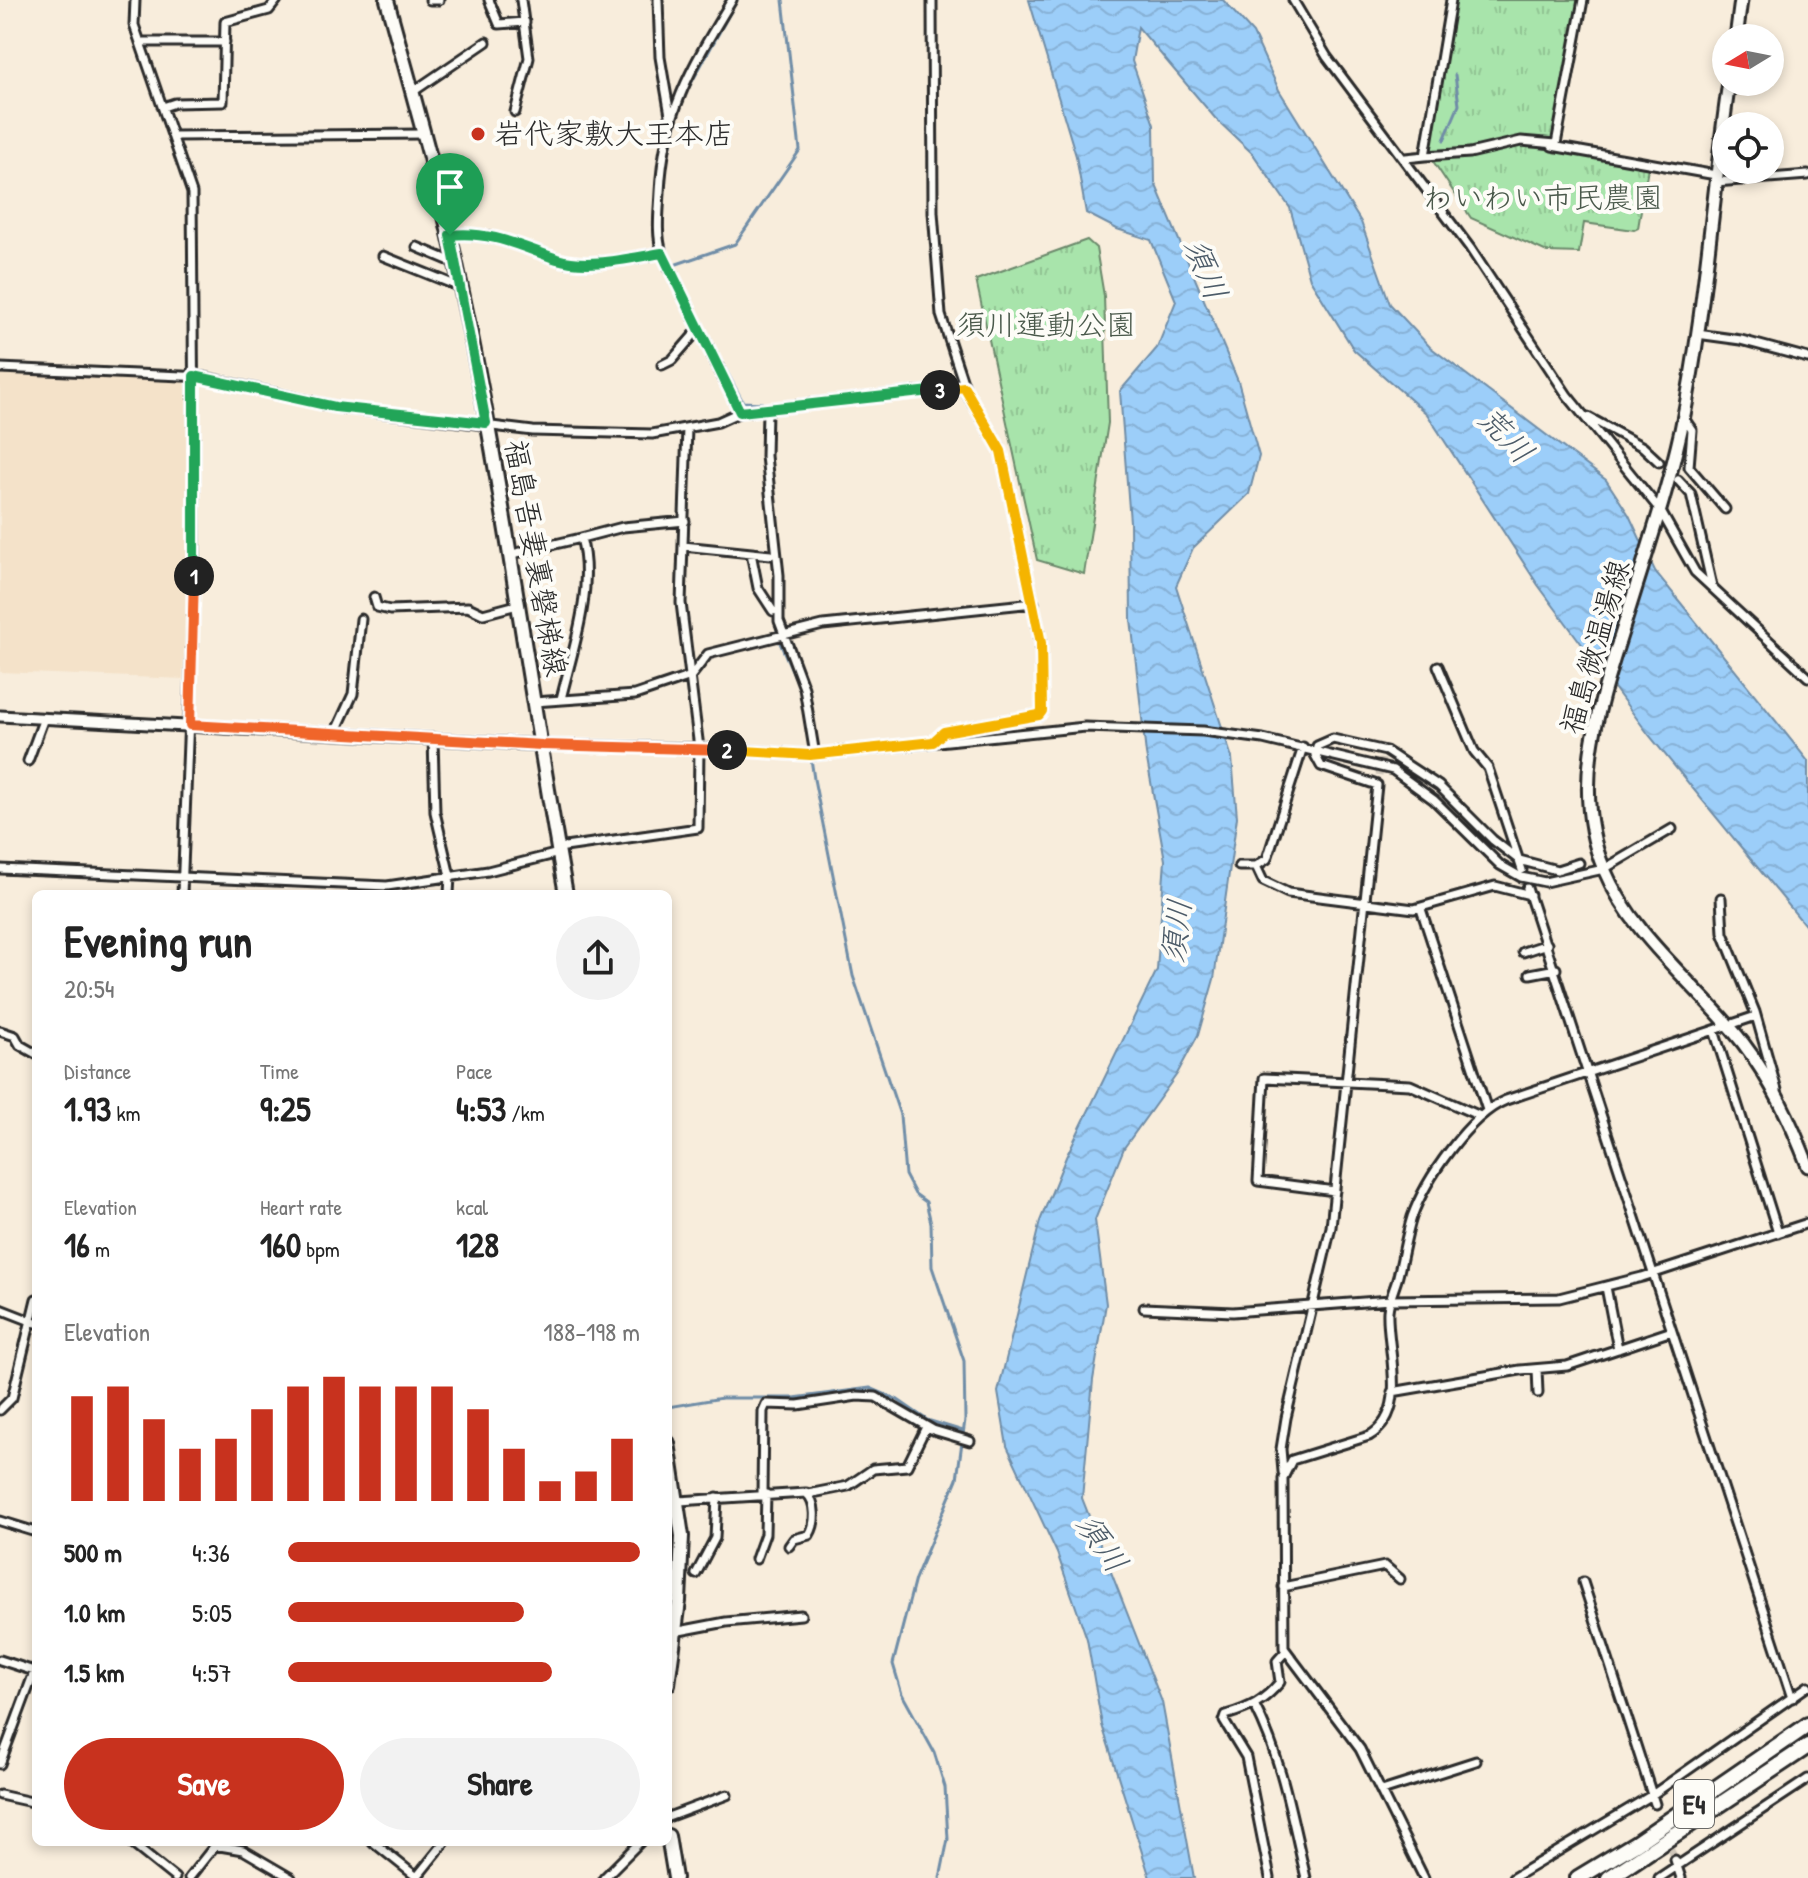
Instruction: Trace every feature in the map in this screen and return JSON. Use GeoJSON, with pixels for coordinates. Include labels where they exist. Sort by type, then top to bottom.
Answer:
{"type":"FeatureCollection","features":[{"type":"Feature","properties":{"kind":"highway","name":"E4"},"geometry":{"type":"LineString","coordinates":[[1578,1878],[1636,1843],[1808,1725]]}},
{"type":"Feature","properties":{"kind":"highway","name":"E4"},"geometry":{"type":"LineString","coordinates":[[1609,1878],[1808,1746]]}},
{"type":"Feature","properties":{"kind":"main road","name":"福島吾妻裏磐梯線"},"geometry":{"type":"LineString","coordinates":[[387,0],[414,91],[450,235],[486,423],[565,890]]}},
{"type":"Feature","properties":{"kind":"main road"},"geometry":{"type":"LineString","coordinates":[[1738,24],[1741,0]]}},
{"type":"Feature","properties":{"kind":"main road","name":"福島微温湯線"},"geometry":{"type":"LineString","coordinates":[[1714,184],[1697,334],[1683,417],[1660,510],[1594,721],[1587,778],[1593,824],[1604,869],[1643,931],[1727,1026],[1781,1102],[1808,1166]]}},
{"type":"Feature","properties":{"kind":"main road"},"geometry":{"type":"LineString","coordinates":[[672,1464],[679,1501],[682,1566],[672,1649]]}},
{"type":"Feature","properties":{"kind":"main road"},"geometry":{"type":"LineString","coordinates":[[670,1846],[675,1878]]}},
{"type":"Feature","properties":{"kind":"street"},"geometry":{"type":"LineString","coordinates":[[135,0],[134,25],[192,193],[195,564],[182,890]]}},
{"type":"Feature","properties":{"kind":"street"},"geometry":{"type":"LineString","coordinates":[[163,107],[175,103],[223,102],[225,22],[269,10],[277,0]]}},
{"type":"Feature","properties":{"kind":"street"},"geometry":{"type":"LineString","coordinates":[[430,0],[439,0]]}},
{"type":"Feature","properties":{"kind":"street"},"geometry":{"type":"LineString","coordinates":[[489,0],[499,24],[525,22]]}},
{"type":"Feature","properties":{"kind":"street"},"geometry":{"type":"LineString","coordinates":[[515,112],[529,58],[521,0]]}},
{"type":"Feature","properties":{"kind":"street"},"geometry":{"type":"LineString","coordinates":[[658,0],[660,57],[670,118]]}},
{"type":"Feature","properties":{"kind":"street"},"geometry":{"type":"LineString","coordinates":[[732,0],[688,76],[670,118],[661,163],[658,229],[662,253],[740,412]]}},
{"type":"Feature","properties":{"kind":"street"},"geometry":{"type":"LineString","coordinates":[[932,0],[933,212],[941,315],[964,387],[1001,451],[1041,643],[1042,711],[1039,715],[944,732],[933,742]]}},
{"type":"Feature","properties":{"kind":"street"},"geometry":{"type":"LineString","coordinates":[[1293,0],[1327,57],[1406,158],[1585,416],[1660,510],[1695,572],[1808,677]]}},
{"type":"Feature","properties":{"kind":"street"},"geometry":{"type":"LineString","coordinates":[[1425,156],[1451,0]]}},
{"type":"Feature","properties":{"kind":"street"},"geometry":{"type":"LineString","coordinates":[[1552,146],[1559,133],[1583,0]]}},
{"type":"Feature","properties":{"kind":"street"},"geometry":{"type":"LineString","coordinates":[[140,42],[225,42]]}},
{"type":"Feature","properties":{"kind":"street"},"geometry":{"type":"LineString","coordinates":[[414,91],[486,42]]}},
{"type":"Feature","properties":{"kind":"street"},"geometry":{"type":"LineString","coordinates":[[173,136],[424,134]]}},
{"type":"Feature","properties":{"kind":"street"},"geometry":{"type":"LineString","coordinates":[[1406,158],[1470,153],[1521,141],[1712,178]]}},
{"type":"Feature","properties":{"kind":"street"},"geometry":{"type":"LineString","coordinates":[[1784,176],[1808,175]]}},
{"type":"Feature","properties":{"kind":"street"},"geometry":{"type":"LineString","coordinates":[[450,235],[465,233],[521,244],[557,259],[584,262],[662,253]]}},
{"type":"Feature","properties":{"kind":"street"},"geometry":{"type":"LineString","coordinates":[[417,247],[455,263]]}},
{"type":"Feature","properties":{"kind":"street"},"geometry":{"type":"LineString","coordinates":[[383,256],[460,287]]}},
{"type":"Feature","properties":{"kind":"street"},"geometry":{"type":"LineString","coordinates":[[662,365],[672,360],[698,330]]}},
{"type":"Feature","properties":{"kind":"street"},"geometry":{"type":"LineString","coordinates":[[1697,334],[1741,340],[1808,358]]}},
{"type":"Feature","properties":{"kind":"street"},"geometry":{"type":"LineString","coordinates":[[0,368],[194,376],[335,407],[533,431],[623,436],[718,422],[740,412],[964,387]]}},
{"type":"Feature","properties":{"kind":"street"},"geometry":{"type":"LineString","coordinates":[[767,410],[766,456],[781,634],[804,688],[815,755]]}},
{"type":"Feature","properties":{"kind":"street"},"geometry":{"type":"LineString","coordinates":[[1585,416],[1643,447],[1659,462]]}},
{"type":"Feature","properties":{"kind":"street"},"geometry":{"type":"LineString","coordinates":[[1683,417],[1693,437],[1689,467],[1725,509]]}},
{"type":"Feature","properties":{"kind":"street"},"geometry":{"type":"LineString","coordinates":[[0,869],[387,886],[450,876],[558,850],[698,828],[699,748],[681,603],[687,428]]}},
{"type":"Feature","properties":{"kind":"street"},"geometry":{"type":"LineString","coordinates":[[1678,480],[1691,494],[1713,588]]}},
{"type":"Feature","properties":{"kind":"street"},"geometry":{"type":"LineString","coordinates":[[508,555],[623,527],[685,521]]}},
{"type":"Feature","properties":{"kind":"street"},"geometry":{"type":"LineString","coordinates":[[561,699],[585,579],[586,556],[581,538]]}},
{"type":"Feature","properties":{"kind":"street"},"geometry":{"type":"LineString","coordinates":[[683,546],[771,555]]}},
{"type":"Feature","properties":{"kind":"street"},"geometry":{"type":"LineString","coordinates":[[751,553],[758,588],[773,611]]}},
{"type":"Feature","properties":{"kind":"street"},"geometry":{"type":"LineString","coordinates":[[374,597],[377,607],[390,610],[468,607],[483,614],[517,605]]}},
{"type":"Feature","properties":{"kind":"street"},"geometry":{"type":"LineString","coordinates":[[534,702],[635,695],[691,676],[708,654],[823,625],[1034,603]]}},
{"type":"Feature","properties":{"kind":"street"},"geometry":{"type":"LineString","coordinates":[[335,733],[353,694],[361,619]]}},
{"type":"Feature","properties":{"kind":"street"},"geometry":{"type":"LineString","coordinates":[[1438,666],[1474,751],[1488,768],[1522,870]]}},
{"type":"Feature","properties":{"kind":"street"},"geometry":{"type":"LineString","coordinates":[[0,716],[542,745],[699,748],[815,755],[1085,727],[1203,731],[1303,747],[1393,770],[1434,800],[1487,855],[1521,877],[1554,882],[1604,869],[1672,829]]}},
{"type":"Feature","properties":{"kind":"street"},"geometry":{"type":"LineString","coordinates":[[28,761],[44,718]]}},
{"type":"Feature","properties":{"kind":"street"},"geometry":{"type":"LineString","coordinates":[[433,738],[435,812],[450,876],[449,890]]}},
{"type":"Feature","properties":{"kind":"street"},"geometry":{"type":"LineString","coordinates":[[1315,750],[1322,741],[1333,739],[1421,771],[1519,860],[1557,870],[1579,863]]}},
{"type":"Feature","properties":{"kind":"street"},"geometry":{"type":"LineString","coordinates":[[1239,866],[1256,866],[1271,852],[1303,747]]}},
{"type":"Feature","properties":{"kind":"street"},"geometry":{"type":"LineString","coordinates":[[1315,750],[1321,766],[1378,781],[1331,1227],[1310,1307],[1281,1449],[1286,1651],[1339,1719],[1382,1791],[1424,1878]]}},
{"type":"Feature","properties":{"kind":"street"},"geometry":{"type":"LineString","coordinates":[[1256,866],[1263,881],[1288,893],[1421,909],[1495,886],[1529,891],[1792,1698]]}},
{"type":"Feature","properties":{"kind":"street"},"geometry":{"type":"LineString","coordinates":[[1721,898],[1723,933],[1756,1016],[1781,1102]]}},
{"type":"Feature","properties":{"kind":"street"},"geometry":{"type":"LineString","coordinates":[[1421,909],[1487,1110]]}},
{"type":"Feature","properties":{"kind":"street"},"geometry":{"type":"LineString","coordinates":[[1523,952],[1547,944]]}},
{"type":"Feature","properties":{"kind":"street"},"geometry":{"type":"LineString","coordinates":[[1530,974],[1556,969]]}},
{"type":"Feature","properties":{"kind":"street"},"geometry":{"type":"LineString","coordinates":[[1283,1478],[1292,1460],[1381,1429],[1392,1392],[1395,1366],[1388,1313],[1412,1216],[1422,1194],[1461,1137],[1480,1116],[1506,1100],[1756,1016]]}},
{"type":"Feature","properties":{"kind":"street"},"geometry":{"type":"LineString","coordinates":[[1714,1030],[1778,1233]]}},
{"type":"Feature","properties":{"kind":"street"},"geometry":{"type":"LineString","coordinates":[[0,1031],[15,1036],[20,1045],[32,1052]]}},
{"type":"Feature","properties":{"kind":"street"},"geometry":{"type":"LineString","coordinates":[[1335,1191],[1258,1181],[1264,1078],[1269,1075],[1410,1085],[1480,1116]]}},
{"type":"Feature","properties":{"kind":"street"},"geometry":{"type":"LineString","coordinates":[[1144,1308],[1233,1312],[1390,1300],[1549,1298],[1654,1274],[1808,1223]]}},
{"type":"Feature","properties":{"kind":"street"},"geometry":{"type":"LineString","coordinates":[[1606,1287],[1618,1349]]}},
{"type":"Feature","properties":{"kind":"street"},"geometry":{"type":"LineString","coordinates":[[0,1309],[32,1322]]}},
{"type":"Feature","properties":{"kind":"street"},"geometry":{"type":"LineString","coordinates":[[0,1410],[12,1398],[32,1326]]}},
{"type":"Feature","properties":{"kind":"street"},"geometry":{"type":"LineString","coordinates":[[1392,1392],[1567,1366],[1672,1331]]}},
{"type":"Feature","properties":{"kind":"street"},"geometry":{"type":"LineString","coordinates":[[1537,1369],[1538,1393]]}},
{"type":"Feature","properties":{"kind":"street"},"geometry":{"type":"LineString","coordinates":[[756,1559],[765,1534],[763,1411],[766,1404],[798,1405],[865,1395],[886,1401],[926,1427],[970,1441]]}},
{"type":"Feature","properties":{"kind":"street"},"geometry":{"type":"LineString","coordinates":[[679,1501],[807,1494],[848,1486],[873,1469],[907,1466],[915,1442],[926,1427]]}},
{"type":"Feature","properties":{"kind":"street"},"geometry":{"type":"LineString","coordinates":[[789,1546],[794,1539],[809,1535],[813,1528],[812,1501],[807,1494]]}},
{"type":"Feature","properties":{"kind":"street"},"geometry":{"type":"LineString","coordinates":[[696,1574],[715,1538],[717,1498]]}},
{"type":"Feature","properties":{"kind":"street"},"geometry":{"type":"LineString","coordinates":[[0,1521],[32,1531]]}},
{"type":"Feature","properties":{"kind":"street"},"geometry":{"type":"LineString","coordinates":[[1283,1587],[1385,1566],[1400,1579]]}},
{"type":"Feature","properties":{"kind":"street"},"geometry":{"type":"LineString","coordinates":[[1583,1582],[1654,1800]]}},
{"type":"Feature","properties":{"kind":"street"},"geometry":{"type":"LineString","coordinates":[[674,1632],[726,1622],[801,1615]]}},
{"type":"Feature","properties":{"kind":"street"},"geometry":{"type":"LineString","coordinates":[[1270,1878],[1246,1757],[1224,1721],[1226,1715],[1255,1706],[1280,1682],[1277,1661],[1286,1651]]}},
{"type":"Feature","properties":{"kind":"street"},"geometry":{"type":"LineString","coordinates":[[0,1660],[32,1668]]}},
{"type":"Feature","properties":{"kind":"street"},"geometry":{"type":"LineString","coordinates":[[0,1764],[32,1677]]}},
{"type":"Feature","properties":{"kind":"street"},"geometry":{"type":"LineString","coordinates":[[1513,1878],[1654,1800],[1808,1686]]}},
{"type":"Feature","properties":{"kind":"street"},"geometry":{"type":"LineString","coordinates":[[1255,1706],[1271,1737],[1284,1776],[1306,1878]]}},
{"type":"Feature","properties":{"kind":"street"},"geometry":{"type":"LineString","coordinates":[[1382,1791],[1476,1761]]}},
{"type":"Feature","properties":{"kind":"street"},"geometry":{"type":"LineString","coordinates":[[1659,1878],[1676,1863],[1808,1779]]}},
{"type":"Feature","properties":{"kind":"street"},"geometry":{"type":"LineString","coordinates":[[0,1795],[32,1802]]}},
{"type":"Feature","properties":{"kind":"street"},"geometry":{"type":"LineString","coordinates":[[672,1816],[727,1795]]}},
{"type":"Feature","properties":{"kind":"street"},"geometry":{"type":"LineString","coordinates":[[135,1846],[175,1878]]}},
{"type":"Feature","properties":{"kind":"street"},"geometry":{"type":"LineString","coordinates":[[189,1878],[214,1846]]}},
{"type":"Feature","properties":{"kind":"street"},"geometry":{"type":"LineString","coordinates":[[225,1846],[243,1850],[291,1878]]}},
{"type":"Feature","properties":{"kind":"street"},"geometry":{"type":"LineString","coordinates":[[378,1846],[417,1878],[442,1846]]}},
{"type":"Feature","properties":{"kind":"street"},"geometry":{"type":"LineString","coordinates":[[604,1878],[636,1846]]}},
{"type":"Feature","properties":{"kind":"street"},"geometry":{"type":"LineString","coordinates":[[1676,1863],[1681,1878]]}},
{"type":"Feature","properties":{"kind":"shaded area"},"geometry":{"type":"Polygon","coordinates":[[[0,373],[177,380],[186,384],[189,390],[186,679],[0,672],[0,373]]]}},
{"type":"Feature","properties":{"kind":"green space"},"geometry":{"type":"Polygon","coordinates":[[[1453,0],[1580,0],[1554,142],[1518,138],[1471,151],[1428,154],[1453,0]]]}},
{"type":"Feature","properties":{"kind":"green space","name":"わいわい市民農園"},"geometry":{"type":"Polygon","coordinates":[[[1520,144],[1648,168],[1638,228],[1584,223],[1579,253],[1547,252],[1471,218],[1433,161],[1470,157],[1520,144]]]}},
{"type":"Feature","properties":{"kind":"green space","name":"須川運動公園"},"geometry":{"type":"Polygon","coordinates":[[[1087,240],[1096,248],[1104,296],[1108,423],[1084,574],[1037,560],[976,280],[1087,240]]]}},
{"type":"Feature","properties":{"kind":"water"},"geometry":{"type":"Polygon","coordinates":[[[1029,0],[1223,0],[1253,33],[1279,90],[1361,222],[1390,304],[1430,347],[1606,480],[1629,515],[1655,571],[1808,761],[1808,929],[1649,735],[1538,585],[1427,414],[1354,350],[1310,279],[1290,208],[1253,154],[1215,118],[1138,27],[1132,61],[1154,125],[1155,183],[1238,381],[1259,456],[1249,494],[1193,548],[1176,586],[1232,758],[1237,817],[1214,979],[1198,1035],[1177,1074],[1124,1148],[1095,1220],[1106,1304],[1093,1380],[1082,1498],[1162,1702],[1194,1878],[1150,1878],[1102,1725],[1087,1639],[1057,1553],[1007,1446],[998,1392],[1040,1221],[1066,1157],[1157,970],[1165,860],[1146,754],[1131,619],[1130,522],[1120,391],[1157,348],[1176,301],[1151,240],[1117,229],[1086,213],[1076,156],[1029,0]]]}},
{"type":"Feature","properties":{"kind":"waterway"},"geometry":{"type":"LineString","coordinates":[[683,98],[737,0]]}},
{"type":"Feature","properties":{"kind":"waterway"},"geometry":{"type":"LineString","coordinates":[[674,265],[735,244],[800,150],[783,0]]}},
{"type":"Feature","properties":{"kind":"waterway"},"geometry":{"type":"LineString","coordinates":[[1444,140],[1459,105],[1455,75]]}},
{"type":"Feature","properties":{"kind":"waterway"},"geometry":{"type":"LineString","coordinates":[[680,105],[662,193],[662,229],[668,255],[698,319]]}},
{"type":"Feature","properties":{"kind":"waterway"},"geometry":{"type":"LineString","coordinates":[[704,330],[743,402],[762,403],[766,486]]}},
{"type":"Feature","properties":{"kind":"waterway"},"geometry":{"type":"LineString","coordinates":[[777,625],[777,636],[801,691],[814,779],[853,976],[900,1115],[905,1175],[915,1194],[926,1202],[931,1223],[932,1267],[964,1361],[965,1420],[957,1479],[915,1579],[893,1664],[902,1694],[934,1752],[945,1787],[948,1839],[940,1878]]}},
{"type":"Feature","properties":{"kind":"waterway"},"geometry":{"type":"LineString","coordinates":[[672,1406],[722,1398],[794,1398],[870,1388],[898,1400],[927,1420],[963,1431]]}},
{"type":"Feature","properties":{"kind":"tunnel"},"geometry":{"type":"LineString","coordinates":[[1379,776],[1382,759]]}},
{"type":"Feature","properties":{"kind":"tunnel"},"geometry":{"type":"LineString","coordinates":[[1667,1839],[1675,1860]]}},
{"type":"Feature","properties":{"kind":"place","name":"岩代家敷大王本店"},"geometry":{"type":"Point","coordinates":[478,134]}},
{"type":"Feature","properties":{"kind":"route"},"geometry":{"type":"LineString","coordinates":[[465,233],[521,244],[557,259],[584,262],[662,253],[740,412],[964,387],[1001,451],[1041,643],[1042,711],[1039,715],[944,732],[938,734],[933,742],[810,755],[703,748],[542,745],[190,725],[195,564],[194,376],[335,407],[486,423],[450,235],[465,233]]}},
{"type":"Feature","properties":{"kind":"water label","name":"須川"},"geometry":{"type":"Point","coordinates":[1206,269]}},
{"type":"Feature","properties":{"kind":"water label","name":"荒川"},"geometry":{"type":"Point","coordinates":[1506,435]}},
{"type":"Feature","properties":{"kind":"water label","name":"須川"},"geometry":{"type":"Point","coordinates":[1176,931]}},
{"type":"Feature","properties":{"kind":"water label","name":"須川"},"geometry":{"type":"Point","coordinates":[1102,1543]}}]}
